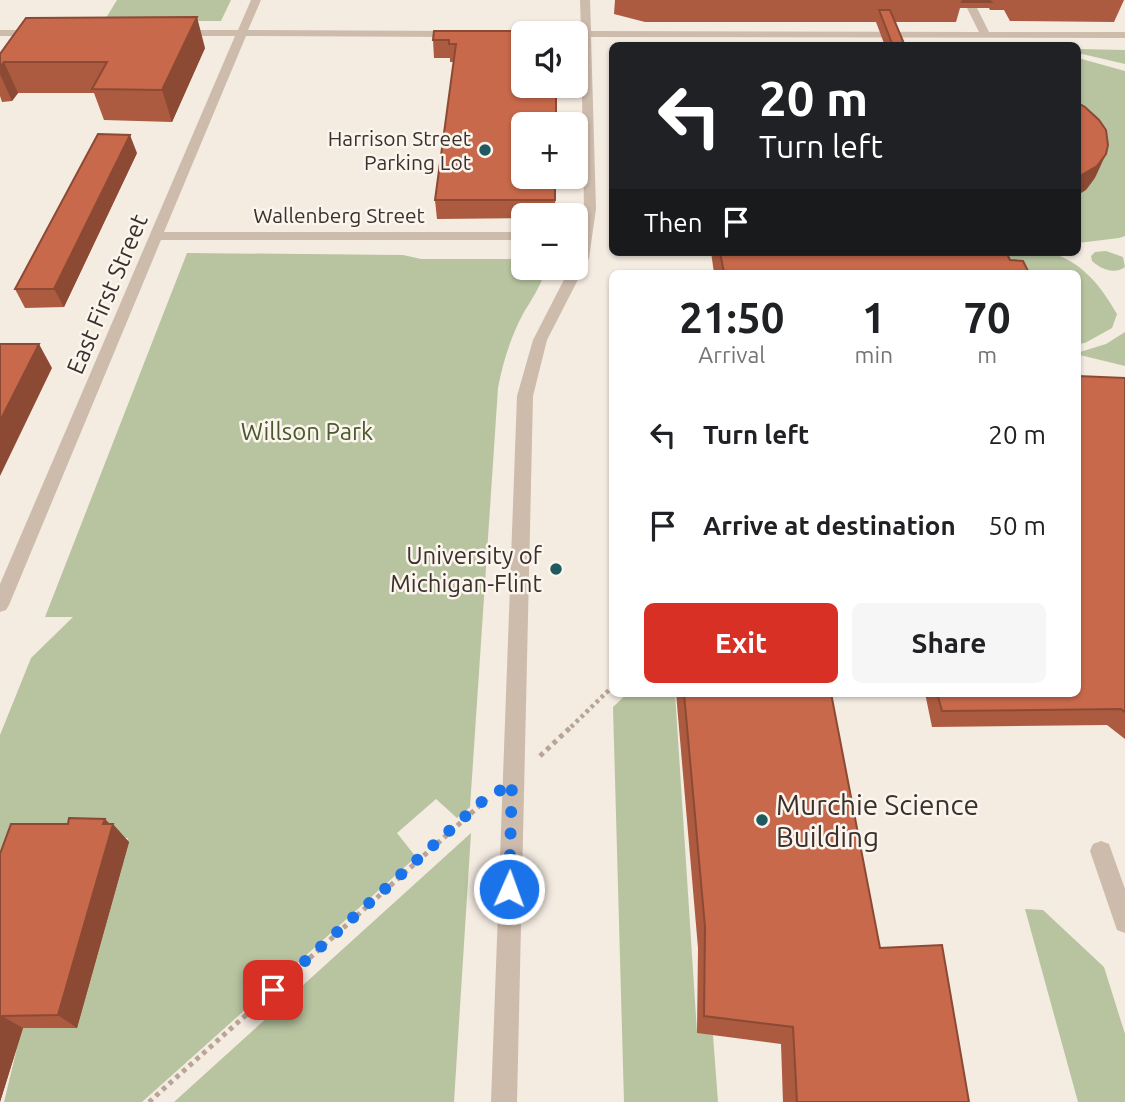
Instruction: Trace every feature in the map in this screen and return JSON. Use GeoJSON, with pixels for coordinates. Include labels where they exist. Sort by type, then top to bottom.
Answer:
{"type":"FeatureCollection","features":[{"type":"Feature","properties":{"kind":"street","name":"East First Street"},"geometry":{"type":"LineString","coordinates":[[2,597],[256,0]]}},
{"type":"Feature","properties":{"kind":"street"},"geometry":{"type":"LineString","coordinates":[[583,21],[585,0]]}},
{"type":"Feature","properties":{"kind":"street"},"geometry":{"type":"LineString","coordinates":[[968,0],[986,35]]}},
{"type":"Feature","properties":{"kind":"street"},"geometry":{"type":"LineString","coordinates":[[0,33],[46,33]]}},
{"type":"Feature","properties":{"kind":"street"},"geometry":{"type":"LineString","coordinates":[[167,33],[470,34]]}},
{"type":"Feature","properties":{"kind":"street"},"geometry":{"type":"LineString","coordinates":[[588,34],[1125,35]]}},
{"type":"Feature","properties":{"kind":"street"},"geometry":{"type":"LineString","coordinates":[[584,98],[590,209],[588,216]]}},
{"type":"Feature","properties":{"kind":"street","name":"Wallenberg Street"},"geometry":{"type":"LineString","coordinates":[[156,236],[511,236]]}},
{"type":"Feature","properties":{"kind":"street"},"geometry":{"type":"LineString","coordinates":[[503,1102],[525,396],[540,341],[571,280]]}},
{"type":"Feature","properties":{"kind":"street"},"geometry":{"type":"LineString","coordinates":[[1101,851],[1125,922]]}},
{"type":"Feature","properties":{"kind":"path"},"geometry":{"type":"LineString","coordinates":[[149,1102],[480,803],[512,783],[609,690]]}},
{"type":"Feature","properties":{"kind":"green space"},"geometry":{"type":"Polygon","coordinates":[[[117,0],[231,0],[221,21],[35,21],[37,18],[106,18],[117,0]]]}},
{"type":"Feature","properties":{"kind":"green space"},"geometry":{"type":"Polygon","coordinates":[[[1081,49],[1125,50],[1125,64],[1081,54],[1081,49]]]}},
{"type":"Feature","properties":{"kind":"green space"},"geometry":{"type":"Polygon","coordinates":[[[1081,59],[1125,71],[1125,236],[1081,243],[1081,193],[1095,178],[1098,169],[1081,138],[1081,59]]]}},
{"type":"Feature","properties":{"kind":"green space"},"geometry":{"type":"Polygon","coordinates":[[[1106,251],[1123,257],[1125,267],[1116,271],[1108,270],[1092,261],[1091,256],[1095,252],[1106,251]]]}},
{"type":"Feature","properties":{"kind":"green space","name":"Willson Park"},"geometry":{"type":"Polygon","coordinates":[[[187,253],[511,259],[511,280],[542,280],[511,339],[498,388],[470,807],[457,818],[436,799],[397,833],[416,857],[142,1102],[4,1102],[22,1027],[76,1027],[128,838],[86,837],[0,927],[0,735],[31,658],[73,617],[45,617],[187,253]]]}},
{"type":"Feature","properties":{"kind":"green space"},"geometry":{"type":"Polygon","coordinates":[[[1003,256],[1059,256],[1070,261],[1088,275],[1104,293],[1117,314],[1112,328],[1081,344],[1081,270],[1008,270],[1003,256]]]}},
{"type":"Feature","properties":{"kind":"green space"},"geometry":{"type":"Polygon","coordinates":[[[1125,332],[1125,366],[1081,355],[1081,352],[1106,344],[1125,332]]]}},
{"type":"Feature","properties":{"kind":"green space"},"geometry":{"type":"Polygon","coordinates":[[[624,697],[675,697],[697,1032],[713,1035],[718,1102],[624,1102],[613,707],[624,697]]]}},
{"type":"Feature","properties":{"kind":"green space"},"geometry":{"type":"Polygon","coordinates":[[[471,833],[454,1102],[174,1102],[471,833]]]}},
{"type":"Feature","properties":{"kind":"green space"},"geometry":{"type":"Polygon","coordinates":[[[1025,909],[1043,910],[1104,967],[1125,1034],[1125,1102],[1078,1102],[1025,909]]]}},
{"type":"Feature","properties":{"kind":"building"},"geometry":{"type":"Polygon","coordinates":[[[989,0],[991,2],[962,2],[989,0]]]}},
{"type":"Feature","properties":{"kind":"building"},"geometry":{"type":"Polygon","coordinates":[[[879,10],[890,10],[903,42],[891,42],[879,10]]]}},
{"type":"Feature","properties":{"kind":"building"},"geometry":{"type":"Polygon","coordinates":[[[197,17],[162,90],[92,89],[107,62],[4,62],[0,67],[0,54],[26,18],[197,17]]]}},
{"type":"Feature","properties":{"kind":"building","name":"Harrison Street Parking Lot"},"geometry":{"type":"Polygon","coordinates":[[[434,31],[511,31],[511,98],[556,98],[556,112],[511,112],[511,189],[555,189],[555,200],[435,200],[456,44],[449,44],[449,40],[433,40],[434,31]]]}},
{"type":"Feature","properties":{"kind":"building"},"geometry":{"type":"Polygon","coordinates":[[[1081,105],[1106,130],[1106,154],[1097,166],[1081,175],[1081,105]]]}},
{"type":"Feature","properties":{"kind":"building"},"geometry":{"type":"Polygon","coordinates":[[[98,134],[130,135],[54,289],[15,289],[98,134]]]}},
{"type":"Feature","properties":{"kind":"building"},"geometry":{"type":"Polygon","coordinates":[[[721,256],[1008,256],[1010,260],[1023,261],[1028,270],[723,270],[721,256]]]}},
{"type":"Feature","properties":{"kind":"building"},"geometry":{"type":"Polygon","coordinates":[[[0,344],[39,344],[0,421],[0,344]]]}},
{"type":"Feature","properties":{"kind":"building"},"geometry":{"type":"Polygon","coordinates":[[[1081,376],[1125,378],[1125,712],[1121,709],[942,711],[938,697],[1081,697],[1081,376]]]}},
{"type":"Feature","properties":{"kind":"building","name":"Murchie Science Building"},"geometry":{"type":"Polygon","coordinates":[[[684,697],[832,697],[880,948],[942,945],[969,1102],[797,1102],[793,1027],[704,1016],[705,927],[684,697]]]}},
{"type":"Feature","properties":{"kind":"building"},"geometry":{"type":"Polygon","coordinates":[[[69,818],[105,819],[103,824],[113,824],[58,1015],[2,1016],[0,1020],[0,854],[11,824],[68,824],[69,818]]]}},
{"type":"Feature","properties":{"kind":"place","name":"Harrison Street Parking Lot"},"geometry":{"type":"Point","coordinates":[485,150]}},
{"type":"Feature","properties":{"kind":"place","name":"University of Michigan-Flint"},"geometry":{"type":"Point","coordinates":[556,569]}},
{"type":"Feature","properties":{"kind":"place","name":"Murchie Science Building"},"geometry":{"type":"Point","coordinates":[762,820]}},
{"type":"Feature","properties":{"kind":"route"},"geometry":{"type":"LineString","coordinates":[[273,990],[480,803],[512,783],[509,889]]}}]}
